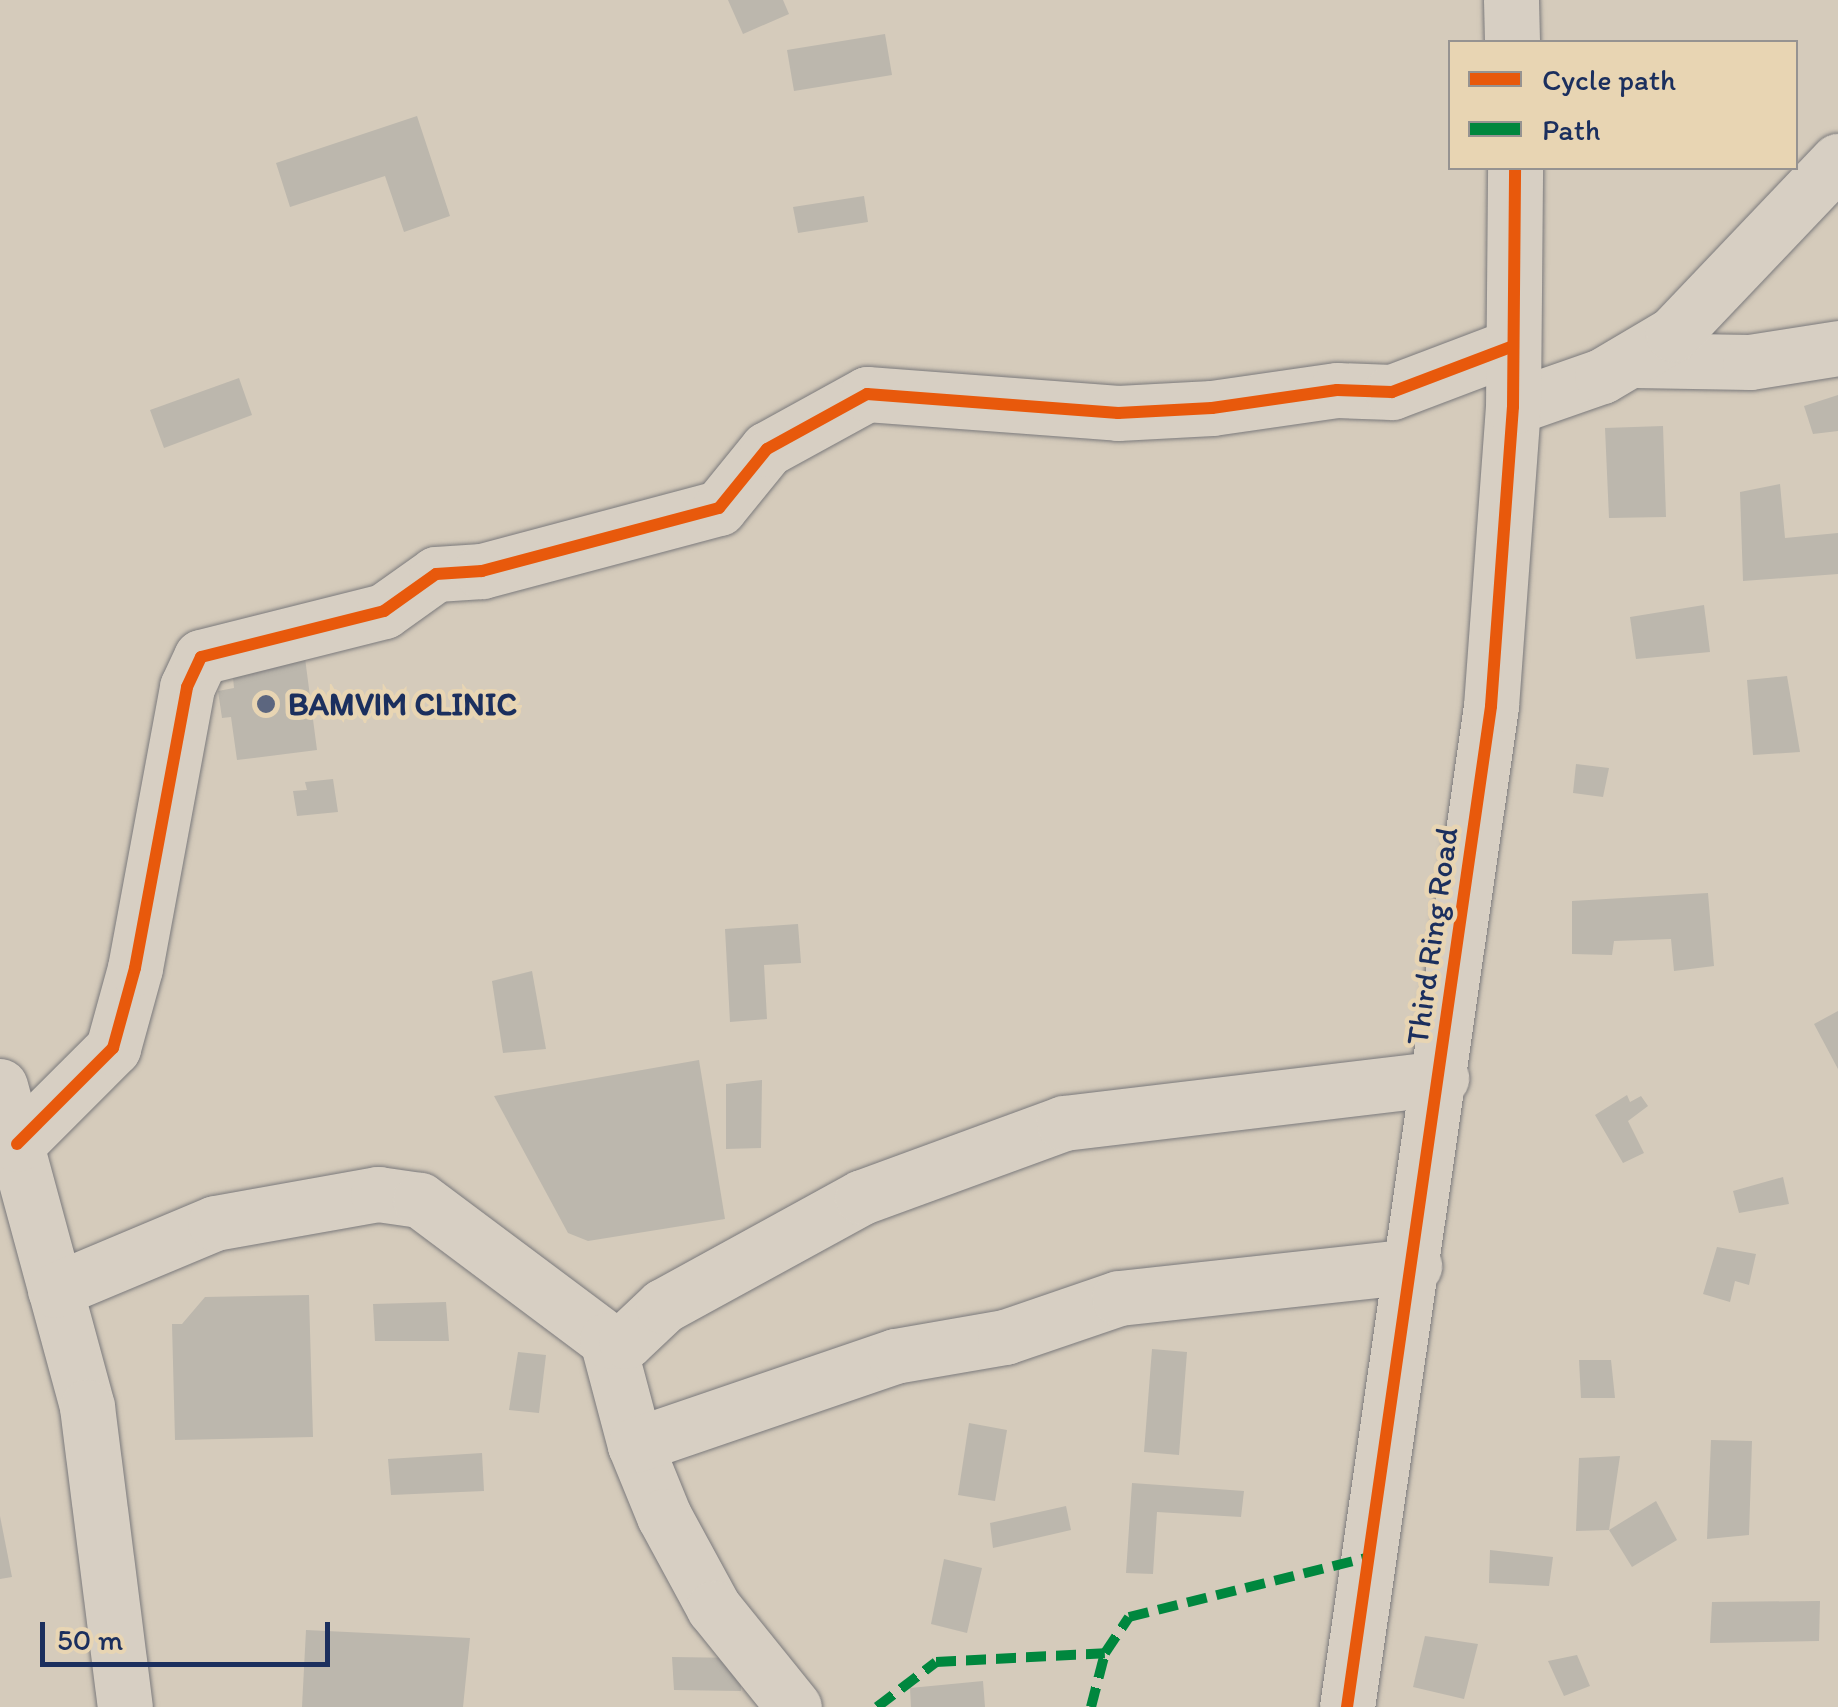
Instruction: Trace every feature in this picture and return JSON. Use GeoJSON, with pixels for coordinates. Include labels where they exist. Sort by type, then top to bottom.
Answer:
{"type":"FeatureCollection","features":[{"type":"Feature","properties":{"kind":"street"},"geometry":{"type":"LineString","coordinates":[[1511,0],[1512,40]]}},
{"type":"Feature","properties":{"kind":"street"},"geometry":{"type":"LineString","coordinates":[[1512,407],[1569,391],[1635,360],[1673,334],[1838,161]]}},
{"type":"Feature","properties":{"kind":"street","name":"Third Ring Road"},"geometry":{"type":"LineString","coordinates":[[1347,1707],[1414,1266],[1492,706],[1512,407],[1515,170]]}},
{"type":"Feature","properties":{"kind":"street"},"geometry":{"type":"LineString","coordinates":[[15,1177],[113,1048],[135,968],[186,687],[202,657],[384,611],[436,574],[482,571],[719,508],[767,449],[867,394],[1118,413],[1212,408],[1337,390],[1392,392],[1513,346]]}},
{"type":"Feature","properties":{"kind":"street"},"geometry":{"type":"LineString","coordinates":[[1635,360],[1750,362],[1838,348]]}},
{"type":"Feature","properties":{"kind":"street"},"geometry":{"type":"LineString","coordinates":[[607,1340],[626,1341],[663,1306],[862,1197],[1064,1123],[1441,1078]]}},
{"type":"Feature","properties":{"kind":"street"},"geometry":{"type":"LineString","coordinates":[[0,1086],[15,1177],[55,1290],[87,1406],[125,1707]]}},
{"type":"Feature","properties":{"kind":"street"},"geometry":{"type":"LineString","coordinates":[[55,1290],[215,1223],[378,1194],[420,1200],[452,1219],[524,1284],[564,1304],[607,1340],[635,1444],[664,1516],[714,1608],[794,1707]]}},
{"type":"Feature","properties":{"kind":"street"},"geometry":{"type":"LineString","coordinates":[[635,1444],[894,1356],[1005,1337],[1119,1298],[1414,1266]]}},
{"type":"Feature","properties":{"kind":"building"},"geometry":{"type":"Polygon","coordinates":[[[728,0],[783,0],[789,14],[743,34],[728,0]]]}},
{"type":"Feature","properties":{"kind":"building"},"geometry":{"type":"Polygon","coordinates":[[[885,34],[892,75],[794,91],[787,50],[885,34]]]}},
{"type":"Feature","properties":{"kind":"building"},"geometry":{"type":"Polygon","coordinates":[[[417,116],[450,216],[404,232],[385,176],[290,207],[276,163],[417,116]]]}},
{"type":"Feature","properties":{"kind":"building"},"geometry":{"type":"Polygon","coordinates":[[[864,196],[868,222],[798,233],[793,207],[864,196]]]}},
{"type":"Feature","properties":{"kind":"building"},"geometry":{"type":"Polygon","coordinates":[[[239,378],[252,415],[164,448],[150,410],[239,378]]]}},
{"type":"Feature","properties":{"kind":"building"},"geometry":{"type":"Polygon","coordinates":[[[1838,395],[1838,431],[1813,434],[1804,406],[1838,395]]]}},
{"type":"Feature","properties":{"kind":"building"},"geometry":{"type":"Polygon","coordinates":[[[1663,426],[1666,517],[1609,518],[1605,428],[1663,426]]]}},
{"type":"Feature","properties":{"kind":"building"},"geometry":{"type":"Polygon","coordinates":[[[1780,484],[1785,538],[1838,533],[1838,574],[1743,581],[1740,492],[1780,484]]]}},
{"type":"Feature","properties":{"kind":"building"},"geometry":{"type":"Polygon","coordinates":[[[1704,605],[1710,652],[1636,659],[1630,617],[1704,605]]]}},
{"type":"Feature","properties":{"kind":"building","name":"BAMVIM CLINIC"},"geometry":{"type":"Polygon","coordinates":[[[305,658],[317,750],[237,760],[231,717],[222,718],[218,691],[234,688],[232,667],[305,658]]]}},
{"type":"Feature","properties":{"kind":"building"},"geometry":{"type":"Polygon","coordinates":[[[1787,676],[1800,752],[1753,755],[1747,680],[1787,676]]]}},
{"type":"Feature","properties":{"kind":"building"},"geometry":{"type":"Polygon","coordinates":[[[1576,764],[1609,768],[1603,797],[1573,793],[1576,764]]]}},
{"type":"Feature","properties":{"kind":"building"},"geometry":{"type":"Polygon","coordinates":[[[333,779],[338,812],[297,816],[293,791],[307,790],[305,782],[333,779]]]}},
{"type":"Feature","properties":{"kind":"building"},"geometry":{"type":"Polygon","coordinates":[[[1708,893],[1714,966],[1674,971],[1671,939],[1614,941],[1612,955],[1572,954],[1572,901],[1708,893]]]}},
{"type":"Feature","properties":{"kind":"building"},"geometry":{"type":"Polygon","coordinates":[[[798,924],[801,963],[764,965],[767,1019],[730,1022],[725,929],[798,924]]]}},
{"type":"Feature","properties":{"kind":"building"},"geometry":{"type":"Polygon","coordinates":[[[532,971],[546,1049],[503,1053],[492,981],[532,971]]]}},
{"type":"Feature","properties":{"kind":"building"},"geometry":{"type":"Polygon","coordinates":[[[1838,1011],[1838,1069],[1814,1024],[1838,1011]]]}},
{"type":"Feature","properties":{"kind":"building"},"geometry":{"type":"Polygon","coordinates":[[[699,1060],[725,1219],[588,1241],[568,1233],[494,1096],[699,1060]]]}},
{"type":"Feature","properties":{"kind":"building"},"geometry":{"type":"Polygon","coordinates":[[[762,1080],[761,1148],[726,1149],[726,1084],[762,1080]]]}},
{"type":"Feature","properties":{"kind":"building"},"geometry":{"type":"Polygon","coordinates":[[[1627,1095],[1630,1102],[1641,1096],[1648,1106],[1628,1121],[1644,1153],[1623,1163],[1595,1115],[1627,1095]]]}},
{"type":"Feature","properties":{"kind":"building"},"geometry":{"type":"Polygon","coordinates":[[[1783,1177],[1789,1204],[1739,1213],[1733,1191],[1783,1177]]]}},
{"type":"Feature","properties":{"kind":"building"},"geometry":{"type":"Polygon","coordinates":[[[1717,1247],[1756,1254],[1749,1285],[1735,1281],[1730,1302],[1703,1294],[1717,1247]]]}},
{"type":"Feature","properties":{"kind":"building"},"geometry":{"type":"Polygon","coordinates":[[[309,1295],[313,1437],[175,1440],[172,1324],[182,1324],[205,1297],[309,1295]]]}},
{"type":"Feature","properties":{"kind":"building"},"geometry":{"type":"Polygon","coordinates":[[[446,1302],[449,1341],[375,1341],[373,1304],[446,1302]]]}},
{"type":"Feature","properties":{"kind":"building"},"geometry":{"type":"Polygon","coordinates":[[[1152,1349],[1187,1352],[1179,1455],[1144,1452],[1152,1349]]]}},
{"type":"Feature","properties":{"kind":"building"},"geometry":{"type":"Polygon","coordinates":[[[518,1352],[546,1355],[539,1413],[509,1410],[518,1352]]]}},
{"type":"Feature","properties":{"kind":"building"},"geometry":{"type":"Polygon","coordinates":[[[1579,1360],[1611,1360],[1615,1398],[1581,1398],[1579,1360]]]}},
{"type":"Feature","properties":{"kind":"building"},"geometry":{"type":"Polygon","coordinates":[[[969,1423],[1007,1430],[995,1501],[958,1495],[969,1423]]]}},
{"type":"Feature","properties":{"kind":"building"},"geometry":{"type":"Polygon","coordinates":[[[1711,1440],[1752,1441],[1749,1535],[1707,1539],[1711,1440]]]}},
{"type":"Feature","properties":{"kind":"building"},"geometry":{"type":"Polygon","coordinates":[[[482,1453],[484,1491],[391,1495],[388,1459],[482,1453]]]}},
{"type":"Feature","properties":{"kind":"building"},"geometry":{"type":"Polygon","coordinates":[[[1620,1456],[1609,1530],[1576,1531],[1579,1458],[1620,1456]]]}},
{"type":"Feature","properties":{"kind":"building"},"geometry":{"type":"Polygon","coordinates":[[[1132,1483],[1244,1491],[1241,1517],[1157,1512],[1153,1574],[1126,1573],[1132,1483]]]}},
{"type":"Feature","properties":{"kind":"building"},"geometry":{"type":"Polygon","coordinates":[[[1656,1501],[1677,1540],[1632,1567],[1609,1530],[1656,1501]]]}},
{"type":"Feature","properties":{"kind":"building"},"geometry":{"type":"Polygon","coordinates":[[[1066,1506],[1071,1530],[993,1548],[990,1523],[1066,1506]]]}},
{"type":"Feature","properties":{"kind":"building"},"geometry":{"type":"Polygon","coordinates":[[[0,1516],[12,1577],[0,1579],[0,1516]]]}},
{"type":"Feature","properties":{"kind":"building"},"geometry":{"type":"Polygon","coordinates":[[[1490,1550],[1553,1557],[1549,1586],[1489,1583],[1490,1550]]]}},
{"type":"Feature","properties":{"kind":"building"},"geometry":{"type":"Polygon","coordinates":[[[944,1559],[982,1568],[967,1633],[931,1624],[944,1559]]]}},
{"type":"Feature","properties":{"kind":"building"},"geometry":{"type":"Polygon","coordinates":[[[1820,1601],[1819,1641],[1710,1643],[1712,1602],[1820,1601]]]}},
{"type":"Feature","properties":{"kind":"building"},"geometry":{"type":"Polygon","coordinates":[[[306,1630],[470,1638],[463,1707],[302,1707],[306,1630]]]}},
{"type":"Feature","properties":{"kind":"building"},"geometry":{"type":"Polygon","coordinates":[[[1425,1636],[1478,1644],[1464,1699],[1413,1687],[1425,1636]]]}},
{"type":"Feature","properties":{"kind":"building"},"geometry":{"type":"Polygon","coordinates":[[[1577,1655],[1590,1686],[1564,1696],[1548,1661],[1577,1655]]]}},
{"type":"Feature","properties":{"kind":"building"},"geometry":{"type":"Polygon","coordinates":[[[672,1657],[740,1658],[741,1691],[674,1690],[672,1657]]]}},
{"type":"Feature","properties":{"kind":"building"},"geometry":{"type":"Polygon","coordinates":[[[983,1681],[985,1707],[911,1707],[910,1688],[983,1681]]]}},
{"type":"Feature","properties":{"kind":"marked path"},"geometry":{"type":"LineString","coordinates":[[1091,1707],[1105,1653],[1129,1617],[1370,1557]]}},
{"type":"Feature","properties":{"kind":"marked path"},"geometry":{"type":"LineString","coordinates":[[877,1707],[936,1662],[1105,1653]]}},
{"type":"Feature","properties":{"kind":"cycle path"},"geometry":{"type":"LineString","coordinates":[[1347,1707],[1491,706],[1513,407],[1515,170]]}},
{"type":"Feature","properties":{"kind":"cycle path"},"geometry":{"type":"LineString","coordinates":[[17,1144],[113,1048],[135,968],[187,687],[201,657],[384,611],[436,574],[482,571],[719,508],[767,449],[867,394],[1118,413],[1212,408],[1337,390],[1392,392],[1513,346]]}},
{"type":"Feature","properties":{"kind":"place","name":"BAMVIM CLINIC"},"geometry":{"type":"Point","coordinates":[266,704]}}]}
